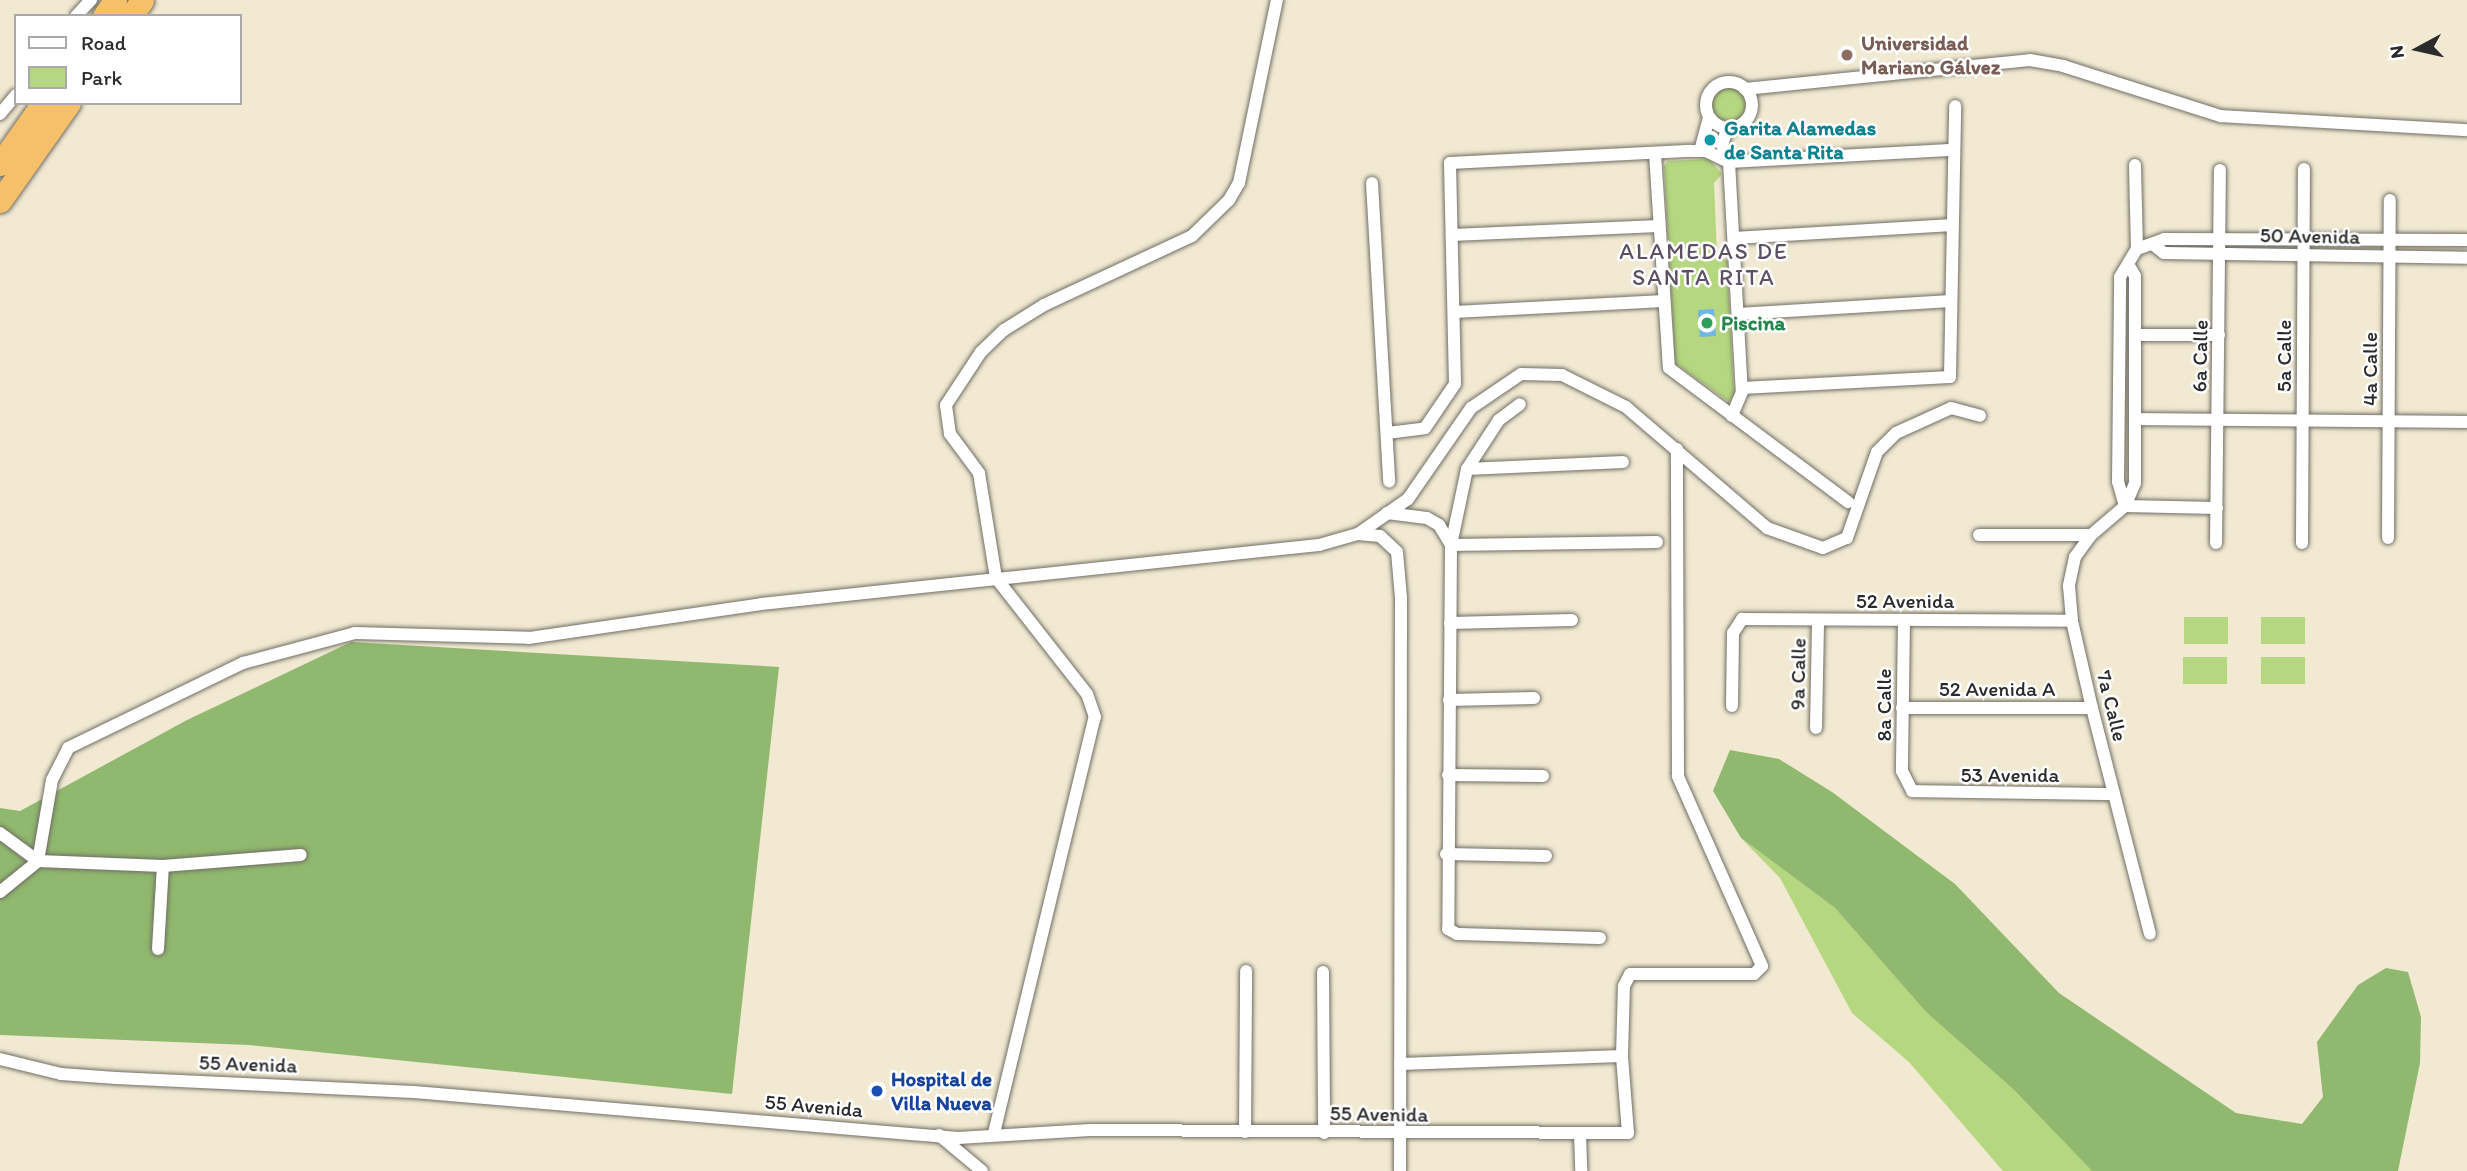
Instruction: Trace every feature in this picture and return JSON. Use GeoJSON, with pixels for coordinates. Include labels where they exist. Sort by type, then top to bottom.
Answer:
{"type":"FeatureCollection","features":[{"type":"Feature","properties":{"kind":"highway"},"geometry":{"type":"LineString","coordinates":[[0,164],[42,105]]}},
{"type":"Feature","properties":{"kind":"highway"},"geometry":{"type":"LineString","coordinates":[[0,201],[68,105]]}},
{"type":"Feature","properties":{"kind":"street"},"geometry":{"type":"LineString","coordinates":[[78,14],[91,0]]}},
{"type":"Feature","properties":{"kind":"street"},"geometry":{"type":"LineString","coordinates":[[994,1133],[1095,718],[1087,694],[996,578],[979,473],[947,426],[949,398],[981,352],[1004,330],[1044,305],[1192,236],[1229,200],[1239,183],[1277,0]]}},
{"type":"Feature","properties":{"kind":"street"},"geometry":{"type":"LineString","coordinates":[[1745,89],[2030,60],[2063,66],[2221,116],[2467,130]]}},
{"type":"Feature","properties":{"kind":"street"},"geometry":{"type":"LineString","coordinates":[[1700,151],[1709,118],[1706,104],[1711,90],[1732,82],[1745,89],[1752,103]]}},
{"type":"Feature","properties":{"kind":"street"},"geometry":{"type":"LineString","coordinates":[[1732,415],[1740,404],[1742,388],[1729,162],[1722,143],[1727,129],[1745,121],[1752,103],[1776,84]]}},
{"type":"Feature","properties":{"kind":"street"},"geometry":{"type":"LineString","coordinates":[[0,114],[14,97]]}},
{"type":"Feature","properties":{"kind":"street"},"geometry":{"type":"LineString","coordinates":[[1742,388],[1948,379],[1955,106]]}},
{"type":"Feature","properties":{"kind":"street"},"geometry":{"type":"LineString","coordinates":[[1709,118],[1727,129]]}},
{"type":"Feature","properties":{"kind":"street"},"geometry":{"type":"LineString","coordinates":[[1387,433],[1423,429],[1452,389],[1456,372],[1450,163],[1700,151],[1729,162],[1954,150]]}},
{"type":"Feature","properties":{"kind":"street"},"geometry":{"type":"LineString","coordinates":[[1655,153],[1669,368],[1847,502]]}},
{"type":"Feature","properties":{"kind":"street"},"geometry":{"type":"LineString","coordinates":[[2125,506],[2118,481],[2120,277],[2137,249],[2135,166]]}},
{"type":"Feature","properties":{"kind":"street","name":"5a Calle"},"geometry":{"type":"LineString","coordinates":[[2302,543],[2304,169]]}},
{"type":"Feature","properties":{"kind":"street","name":"6a Calle"},"geometry":{"type":"LineString","coordinates":[[2216,543],[2220,170]]}},
{"type":"Feature","properties":{"kind":"street"},"geometry":{"type":"LineString","coordinates":[[1372,183],[1389,482]]}},
{"type":"Feature","properties":{"kind":"street","name":"4a Calle"},"geometry":{"type":"LineString","coordinates":[[2388,538],[2390,200]]}},
{"type":"Feature","properties":{"kind":"street"},"geometry":{"type":"LineString","coordinates":[[1734,238],[1953,225]]}},
{"type":"Feature","properties":{"kind":"street"},"geometry":{"type":"LineString","coordinates":[[1452,236],[1659,226]]}},
{"type":"Feature","properties":{"kind":"street","name":"50 Avenida"},"geometry":{"type":"LineString","coordinates":[[2137,249],[2155,246],[2164,239],[2467,240]]}},
{"type":"Feature","properties":{"kind":"street","name":"50 Avenida"},"geometry":{"type":"LineString","coordinates":[[2155,246],[2164,253],[2467,257]]}},
{"type":"Feature","properties":{"kind":"street"},"geometry":{"type":"LineString","coordinates":[[2125,506],[2135,482],[2136,419],[2135,276],[2128,264]]}},
{"type":"Feature","properties":{"kind":"street"},"geometry":{"type":"LineString","coordinates":[[1454,312],[1664,301]]}},
{"type":"Feature","properties":{"kind":"street"},"geometry":{"type":"LineString","coordinates":[[1738,314],[1951,301]]}},
{"type":"Feature","properties":{"kind":"street"},"geometry":{"type":"LineString","coordinates":[[2136,335],[2219,335]]}},
{"type":"Feature","properties":{"kind":"street"},"geometry":{"type":"LineString","coordinates":[[0,892],[38,862],[52,780],[68,748],[243,663],[355,633],[528,638],[761,604],[1320,545],[1358,534],[1408,499],[1471,408],[1521,374],[1562,374],[1626,407],[1767,528],[1823,548],[1847,538],[1877,452],[1896,433],[1951,408],[1980,416]]}},
{"type":"Feature","properties":{"kind":"street"},"geometry":{"type":"LineString","coordinates":[[1520,404],[1499,420],[1467,469],[1451,545],[1445,922],[1457,934],[1601,937]]}},
{"type":"Feature","properties":{"kind":"street"},"geometry":{"type":"LineString","coordinates":[[2136,419],[2467,422]]}},
{"type":"Feature","properties":{"kind":"street"},"geometry":{"type":"LineString","coordinates":[[1400,1064],[1622,1056],[1624,986],[1630,974],[1754,974],[1762,966],[1678,776],[1677,449]]}},
{"type":"Feature","properties":{"kind":"street"},"geometry":{"type":"LineString","coordinates":[[1467,469],[1623,462]]}},
{"type":"Feature","properties":{"kind":"street"},"geometry":{"type":"LineString","coordinates":[[2125,506],[2217,508]]}},
{"type":"Feature","properties":{"kind":"street","name":"7a Calle"},"geometry":{"type":"LineString","coordinates":[[2125,506],[2091,535],[2070,569],[2072,621],[2150,934]]}},
{"type":"Feature","properties":{"kind":"street"},"geometry":{"type":"LineString","coordinates":[[1387,513],[1427,518],[1439,526],[1451,545]]}},
{"type":"Feature","properties":{"kind":"street"},"geometry":{"type":"LineString","coordinates":[[1358,534],[1380,536],[1398,558],[1400,1171]]}},
{"type":"Feature","properties":{"kind":"street"},"geometry":{"type":"LineString","coordinates":[[1979,535],[2091,535]]}},
{"type":"Feature","properties":{"kind":"street"},"geometry":{"type":"LineString","coordinates":[[1451,545],[1657,542]]}},
{"type":"Feature","properties":{"kind":"street"},"geometry":{"type":"LineString","coordinates":[[1450,623],[1572,620]]}},
{"type":"Feature","properties":{"kind":"street","name":"9a Calle"},"geometry":{"type":"LineString","coordinates":[[1816,728],[1818,620]]}},
{"type":"Feature","properties":{"kind":"street","name":"8a Calle"},"geometry":{"type":"LineString","coordinates":[[1904,620],[1902,771],[1908,788]]}},
{"type":"Feature","properties":{"kind":"street","name":"52 Avenida"},"geometry":{"type":"LineString","coordinates":[[1731,706],[1732,633],[1739,621],[2072,621]]}},
{"type":"Feature","properties":{"kind":"street"},"geometry":{"type":"LineString","coordinates":[[1448,700],[1534,698]]}},
{"type":"Feature","properties":{"kind":"street","name":"52 Avenida A"},"geometry":{"type":"LineString","coordinates":[[1902,708],[2092,708]]}},
{"type":"Feature","properties":{"kind":"street"},"geometry":{"type":"LineString","coordinates":[[1448,775],[1543,776]]}},
{"type":"Feature","properties":{"kind":"street","name":"53 Avenida"},"geometry":{"type":"LineString","coordinates":[[1908,788],[1920,794],[2114,794]]}},
{"type":"Feature","properties":{"kind":"street"},"geometry":{"type":"LineString","coordinates":[[0,833],[38,862],[163,866],[301,855]]}},
{"type":"Feature","properties":{"kind":"street"},"geometry":{"type":"LineString","coordinates":[[1446,854],[1546,856]]}},
{"type":"Feature","properties":{"kind":"street"},"geometry":{"type":"LineString","coordinates":[[158,949],[163,866]]}},
{"type":"Feature","properties":{"kind":"street"},"geometry":{"type":"LineString","coordinates":[[1245,1132],[1246,971]]}},
{"type":"Feature","properties":{"kind":"street"},"geometry":{"type":"LineString","coordinates":[[1323,972],[1324,1133]]}},
{"type":"Feature","properties":{"kind":"street","name":"55 Avenida"},"geometry":{"type":"LineString","coordinates":[[0,1059],[61,1074],[414,1092],[939,1135],[1245,1132],[1401,1135],[1628,1133],[1622,1056]]}},
{"type":"Feature","properties":{"kind":"street"},"geometry":{"type":"LineString","coordinates":[[1580,1134],[1581,1171]]}},
{"type":"Feature","properties":{"kind":"street"},"geometry":{"type":"LineString","coordinates":[[939,1135],[982,1171]]}},
{"type":"Feature","properties":{"kind":"green space"},"geometry":{"type":"Polygon","coordinates":[[[1729,88],[1741,93],[1746,105],[1741,117],[1729,122],[1717,117],[1712,105],[1717,93],[1729,88]]]}},
{"type":"Feature","properties":{"kind":"green space"},"geometry":{"type":"Polygon","coordinates":[[[1709,159],[1722,174],[1714,183],[1717,255],[1727,261],[1734,394],[1729,402],[1675,363],[1664,166],[1668,161],[1709,159]]]}},
{"type":"Feature","properties":{"kind":"green space"},"geometry":{"type":"Polygon","coordinates":[[[2184,617],[2228,617],[2228,644],[2184,644],[2184,617]]]}},
{"type":"Feature","properties":{"kind":"green space"},"geometry":{"type":"Polygon","coordinates":[[[2261,617],[2305,617],[2305,644],[2261,644],[2261,617]]]}},
{"type":"Feature","properties":{"kind":"green space"},"geometry":{"type":"Polygon","coordinates":[[[351,642],[779,667],[732,1094],[249,1045],[0,1035],[0,808],[20,811],[187,720],[351,642]]]}},
{"type":"Feature","properties":{"kind":"green space"},"geometry":{"type":"Polygon","coordinates":[[[2183,657],[2227,657],[2227,684],[2183,684],[2183,657]]]}},
{"type":"Feature","properties":{"kind":"green space"},"geometry":{"type":"Polygon","coordinates":[[[2261,657],[2305,657],[2305,684],[2261,684],[2261,657]]]}},
{"type":"Feature","properties":{"kind":"green space"},"geometry":{"type":"Polygon","coordinates":[[[1730,750],[1779,759],[1832,792],[1955,884],[2059,993],[2236,1113],[2302,1124],[2323,1097],[2317,1042],[2358,985],[2386,968],[2408,972],[2421,1017],[2420,1063],[2398,1171],[2092,1171],[2013,1089],[1926,1012],[1835,908],[1741,838],[1713,791],[1730,750]]]}},
{"type":"Feature","properties":{"kind":"green space"},"geometry":{"type":"Polygon","coordinates":[[[1741,838],[1835,908],[1926,1012],[2013,1089],[2092,1171],[2003,1171],[1909,1062],[1852,1013],[1780,878],[1741,838]]]}},
{"type":"Feature","properties":{"kind":"water","name":"Piscina"},"geometry":{"type":"Polygon","coordinates":[[[1714,309],[1716,336],[1700,337],[1698,310],[1714,309]]]}},
{"type":"Feature","properties":{"kind":"place","name":"Universidad Mariano Gálvez"},"geometry":{"type":"Point","coordinates":[1847,55]}},
{"type":"Feature","properties":{"kind":"place","name":"Garita Alamedas de Santa Rita"},"geometry":{"type":"Point","coordinates":[1710,140]}},
{"type":"Feature","properties":{"kind":"place","name":"Piscina"},"geometry":{"type":"Point","coordinates":[1707,323]}},
{"type":"Feature","properties":{"kind":"place","name":"Hospital de Villa Nueva"},"geometry":{"type":"Point","coordinates":[877,1091]}},
{"type":"Feature","properties":{"kind":"district","name":"ALAMEDAS DE SANTA RITA"},"geometry":{"type":"Point","coordinates":[1704,264]}}]}
